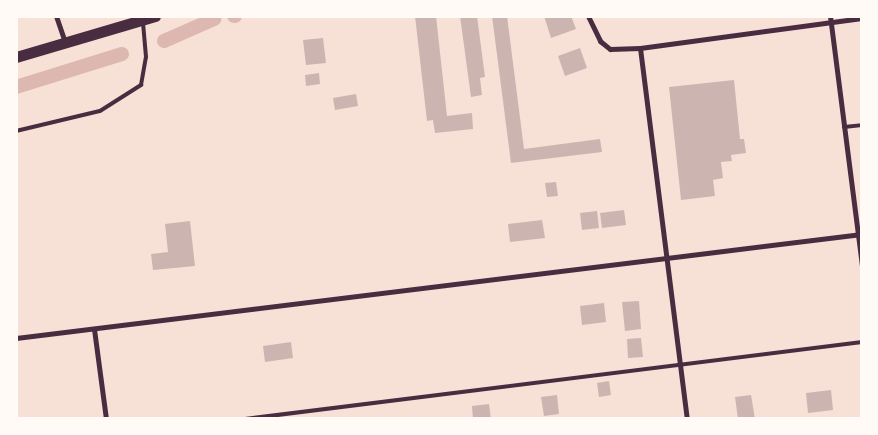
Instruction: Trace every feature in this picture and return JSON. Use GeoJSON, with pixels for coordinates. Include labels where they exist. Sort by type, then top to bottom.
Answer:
{"type":"FeatureCollection","features":[{"type":"Feature","properties":{"kind":"main road"},"geometry":{"type":"LineString","coordinates":[[16,57],[155,16]]}},
{"type":"Feature","properties":{"kind":"street"},"geometry":{"type":"LineString","coordinates":[[56,16],[65,43]]}},
{"type":"Feature","properties":{"kind":"street"},"geometry":{"type":"LineString","coordinates":[[588,16],[600,41],[610,49],[640,48],[831,19],[862,18]]}},
{"type":"Feature","properties":{"kind":"street"},"geometry":{"type":"LineString","coordinates":[[831,19],[860,234],[862,267]]}},
{"type":"Feature","properties":{"kind":"street"},"geometry":{"type":"LineString","coordinates":[[640,48],[687,419]]}},
{"type":"Feature","properties":{"kind":"street"},"geometry":{"type":"LineString","coordinates":[[16,338],[860,234]]}},
{"type":"Feature","properties":{"kind":"street"},"geometry":{"type":"LineString","coordinates":[[94,329],[106,419]]}},
{"type":"Feature","properties":{"kind":"lane"},"geometry":{"type":"LineString","coordinates":[[16,131],[100,111],[141,85],[146,57],[143,20]]}},
{"type":"Feature","properties":{"kind":"lane"},"geometry":{"type":"LineString","coordinates":[[844,126],[862,124]]}},
{"type":"Feature","properties":{"kind":"lane"},"geometry":{"type":"LineString","coordinates":[[245,419],[862,342]]}},
{"type":"Feature","properties":{"kind":"building"},"geometry":{"type":"Polygon","coordinates":[[[415,16],[436,16],[447,116],[472,113],[473,129],[435,133],[433,120],[427,121],[415,16]]]}},
{"type":"Feature","properties":{"kind":"building"},"geometry":{"type":"Polygon","coordinates":[[[460,16],[477,16],[485,77],[480,78],[482,95],[471,97],[460,16]]]}},
{"type":"Feature","properties":{"kind":"building"},"geometry":{"type":"Polygon","coordinates":[[[492,16],[507,16],[524,149],[600,139],[602,152],[511,163],[492,16]]]}},
{"type":"Feature","properties":{"kind":"building"},"geometry":{"type":"Polygon","coordinates":[[[544,16],[571,16],[576,29],[551,38],[544,16]]]}},
{"type":"Feature","properties":{"kind":"building"},"geometry":{"type":"Polygon","coordinates":[[[323,38],[326,63],[306,65],[303,40],[323,38]]]}},
{"type":"Feature","properties":{"kind":"building"},"geometry":{"type":"Polygon","coordinates":[[[580,48],[587,68],[565,76],[558,56],[580,48]]]}},
{"type":"Feature","properties":{"kind":"building"},"geometry":{"type":"Polygon","coordinates":[[[319,73],[320,84],[306,86],[305,75],[319,73]]]}},
{"type":"Feature","properties":{"kind":"building"},"geometry":{"type":"Polygon","coordinates":[[[734,80],[740,139],[744,139],[746,153],[731,155],[732,161],[721,162],[723,178],[713,180],[715,196],[681,200],[669,87],[734,80]]]}},
{"type":"Feature","properties":{"kind":"building"},"geometry":{"type":"Polygon","coordinates":[[[356,94],[358,106],[335,110],[333,98],[356,94]]]}},
{"type":"Feature","properties":{"kind":"building"},"geometry":{"type":"Polygon","coordinates":[[[556,182],[558,196],[547,197],[545,183],[556,182]]]}},
{"type":"Feature","properties":{"kind":"building"},"geometry":{"type":"Polygon","coordinates":[[[624,210],[626,225],[602,228],[600,213],[624,210]]]}},
{"type":"Feature","properties":{"kind":"building"},"geometry":{"type":"Polygon","coordinates":[[[597,211],[599,228],[582,230],[580,213],[597,211]]]}},
{"type":"Feature","properties":{"kind":"building"},"geometry":{"type":"Polygon","coordinates":[[[542,220],[545,238],[510,242],[508,224],[542,220]]]}},
{"type":"Feature","properties":{"kind":"building"},"geometry":{"type":"Polygon","coordinates":[[[190,221],[195,266],[153,270],[151,254],[168,252],[165,224],[190,221]]]}},
{"type":"Feature","properties":{"kind":"building"},"geometry":{"type":"Polygon","coordinates":[[[639,301],[641,329],[625,331],[622,302],[639,301]]]}},
{"type":"Feature","properties":{"kind":"building"},"geometry":{"type":"Polygon","coordinates":[[[604,303],[606,322],[582,325],[580,306],[604,303]]]}},
{"type":"Feature","properties":{"kind":"building"},"geometry":{"type":"Polygon","coordinates":[[[641,338],[643,357],[628,358],[627,339],[641,338]]]}},
{"type":"Feature","properties":{"kind":"building"},"geometry":{"type":"Polygon","coordinates":[[[291,342],[293,358],[265,362],[263,346],[291,342]]]}},
{"type":"Feature","properties":{"kind":"building"},"geometry":{"type":"Polygon","coordinates":[[[609,381],[611,395],[599,397],[597,383],[609,381]]]}},
{"type":"Feature","properties":{"kind":"building"},"geometry":{"type":"Polygon","coordinates":[[[831,390],[833,410],[808,413],[806,393],[831,390]]]}},
{"type":"Feature","properties":{"kind":"building"},"geometry":{"type":"Polygon","coordinates":[[[557,395],[559,414],[544,416],[541,397],[557,395]]]}},
{"type":"Feature","properties":{"kind":"building"},"geometry":{"type":"Polygon","coordinates":[[[751,395],[755,419],[738,419],[735,397],[751,395]]]}},
{"type":"Feature","properties":{"kind":"building"},"geometry":{"type":"Polygon","coordinates":[[[489,404],[491,419],[473,419],[472,406],[489,404]]]}},
{"type":"Feature","properties":{"kind":"waterway"},"geometry":{"type":"LineString","coordinates":[[164,41],[214,19]]}},
{"type":"Feature","properties":{"kind":"waterway"},"geometry":{"type":"LineString","coordinates":[[16,87],[122,54]]}}]}
